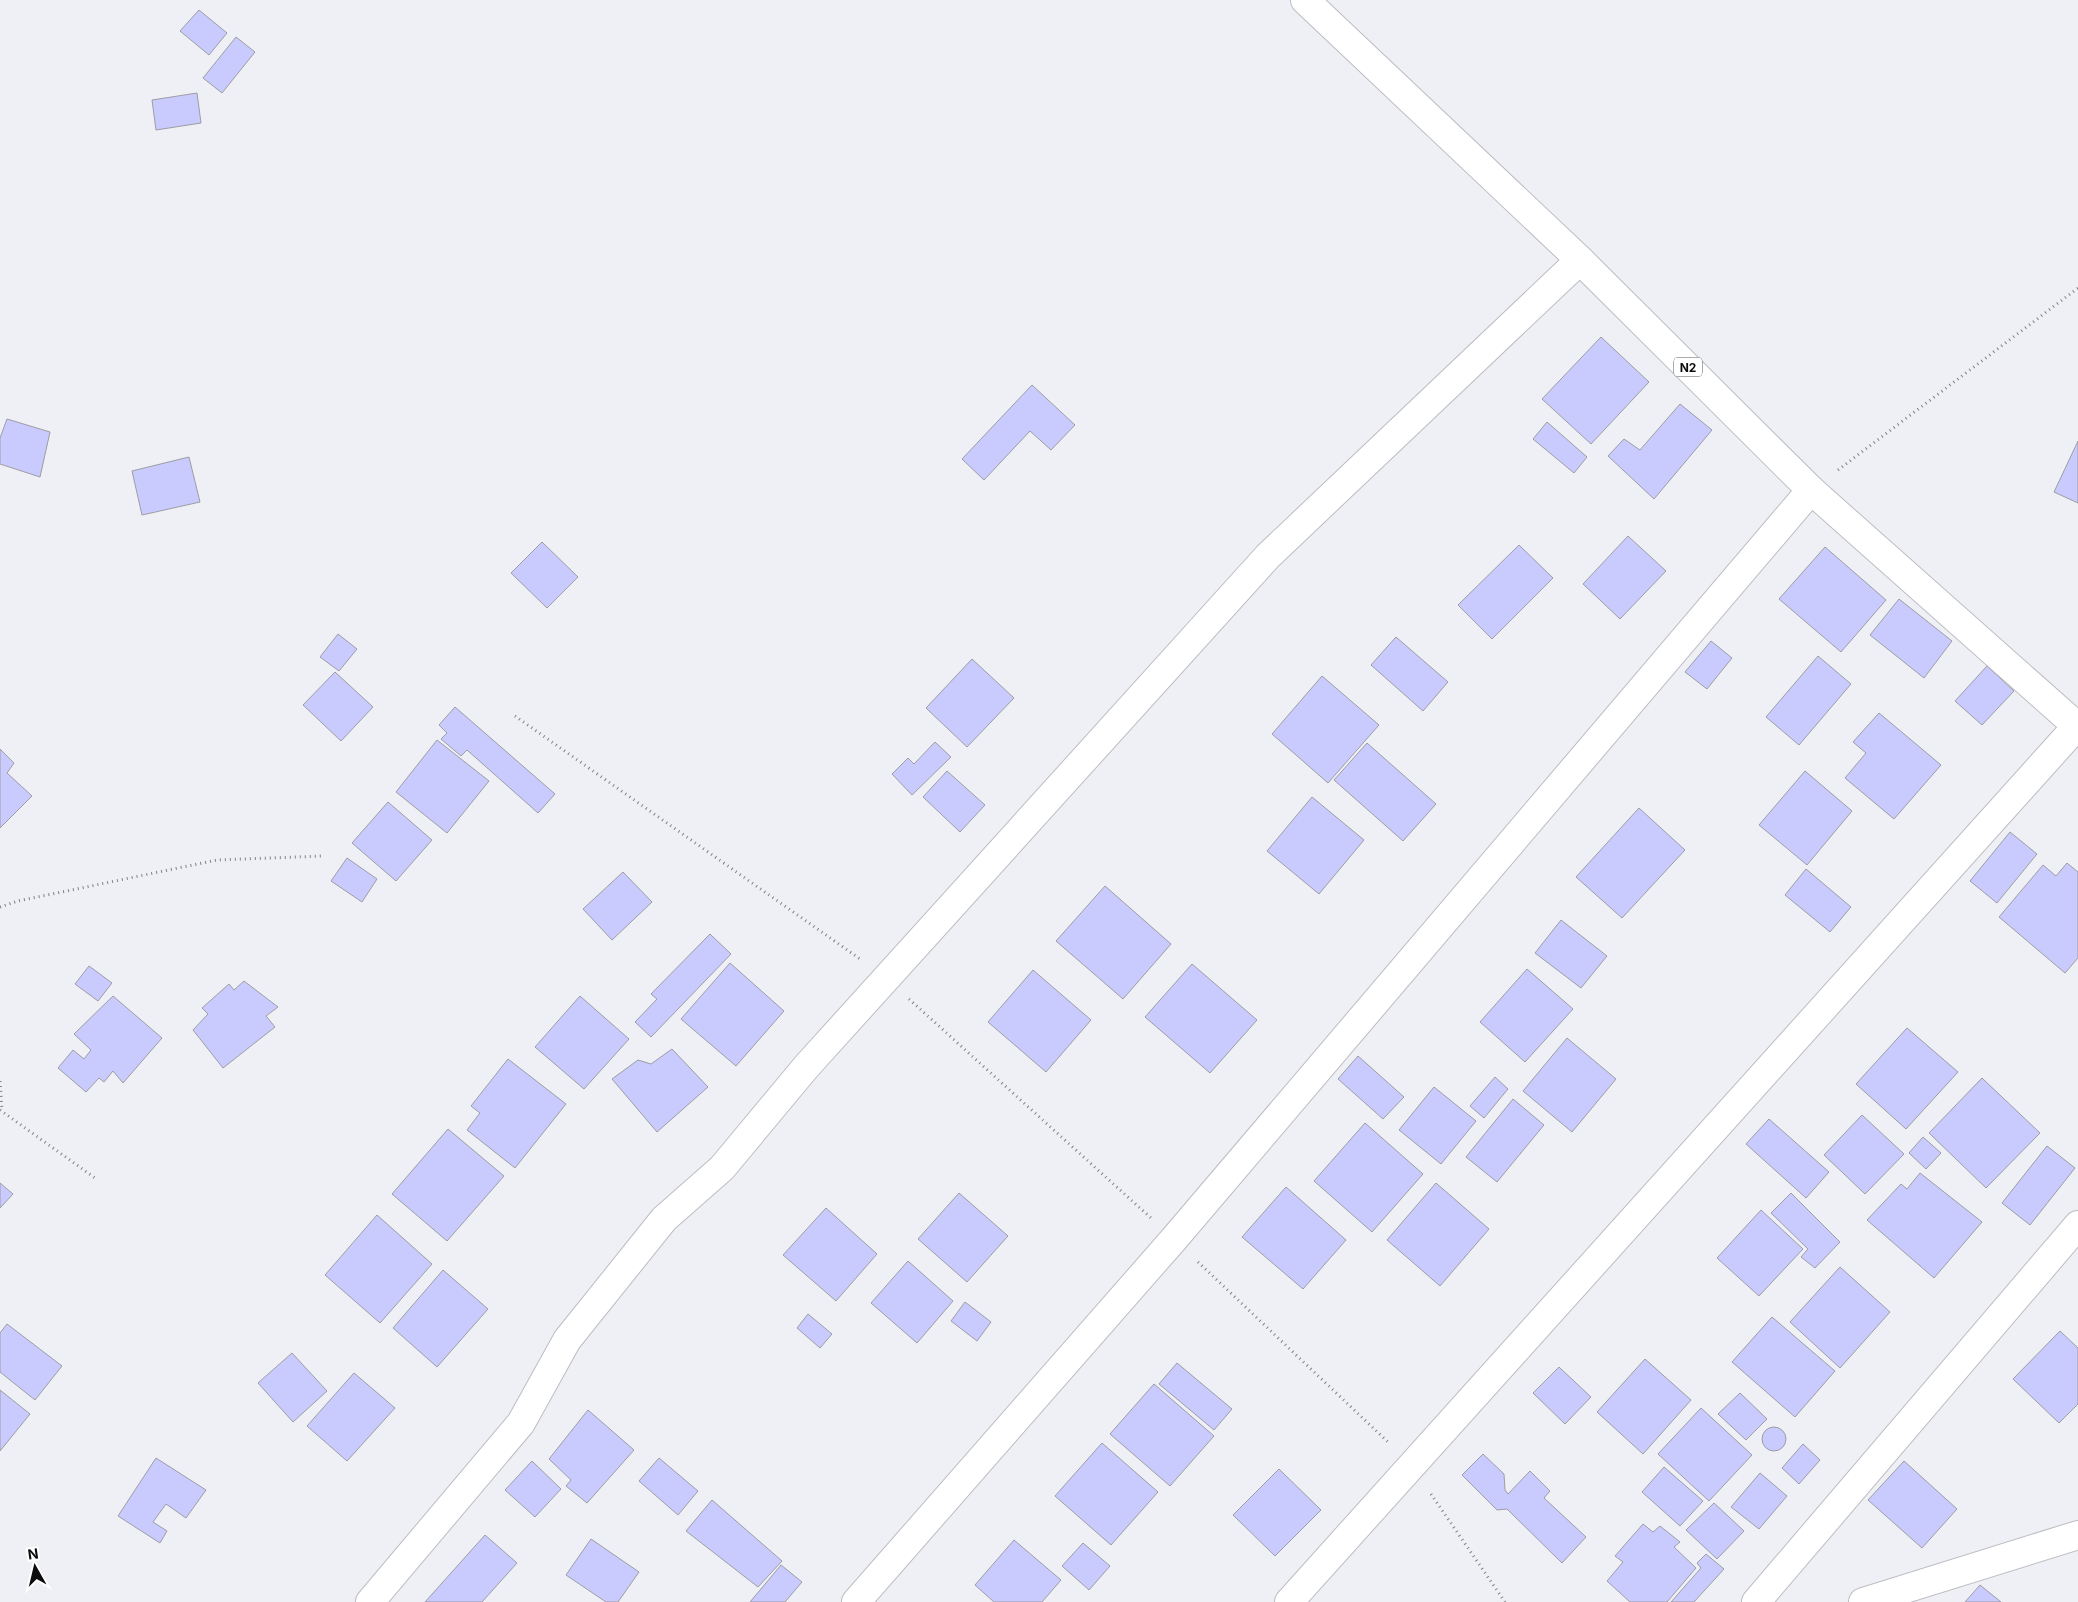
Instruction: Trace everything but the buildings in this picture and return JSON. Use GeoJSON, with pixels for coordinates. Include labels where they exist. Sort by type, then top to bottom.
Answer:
{"type":"FeatureCollection","features":[{"type":"Feature","properties":{"kind":"main road","name":"N2"},"geometry":{"type":"LineString","coordinates":[[1305,0],[1580,260],[1811,490],[2077,726]]}},
{"type":"Feature","properties":{"kind":"main road"},"geometry":{"type":"LineString","coordinates":[[370,1602],[521,1423],[566,1340],[664,1219],[722,1168],[806,1066],[1268,556],[1580,260]]}},
{"type":"Feature","properties":{"kind":"main road"},"geometry":{"type":"LineString","coordinates":[[856,1602],[1174,1239],[1811,490]]}},
{"type":"Feature","properties":{"kind":"main road"},"geometry":{"type":"LineString","coordinates":[[1289,1602],[2077,726]]}},
{"type":"Feature","properties":{"kind":"main road"},"geometry":{"type":"LineString","coordinates":[[1756,1602],[2078,1225]]}},
{"type":"Feature","properties":{"kind":"main road"},"geometry":{"type":"LineString","coordinates":[[1863,1602],[2078,1535]]}},
{"type":"Feature","properties":{"kind":"path"},"geometry":{"type":"LineString","coordinates":[[1811,490],[2078,288]]}},
{"type":"Feature","properties":{"kind":"path"},"geometry":{"type":"LineString","coordinates":[[515,716],[886,978],[1174,1239],[1411,1465],[1505,1602]]}},
{"type":"Feature","properties":{"kind":"path"},"geometry":{"type":"LineString","coordinates":[[0,907],[217,860],[323,856]]}},
{"type":"Feature","properties":{"kind":"path"},"geometry":{"type":"LineString","coordinates":[[0,1081],[1,1110],[95,1178]]}}]}
